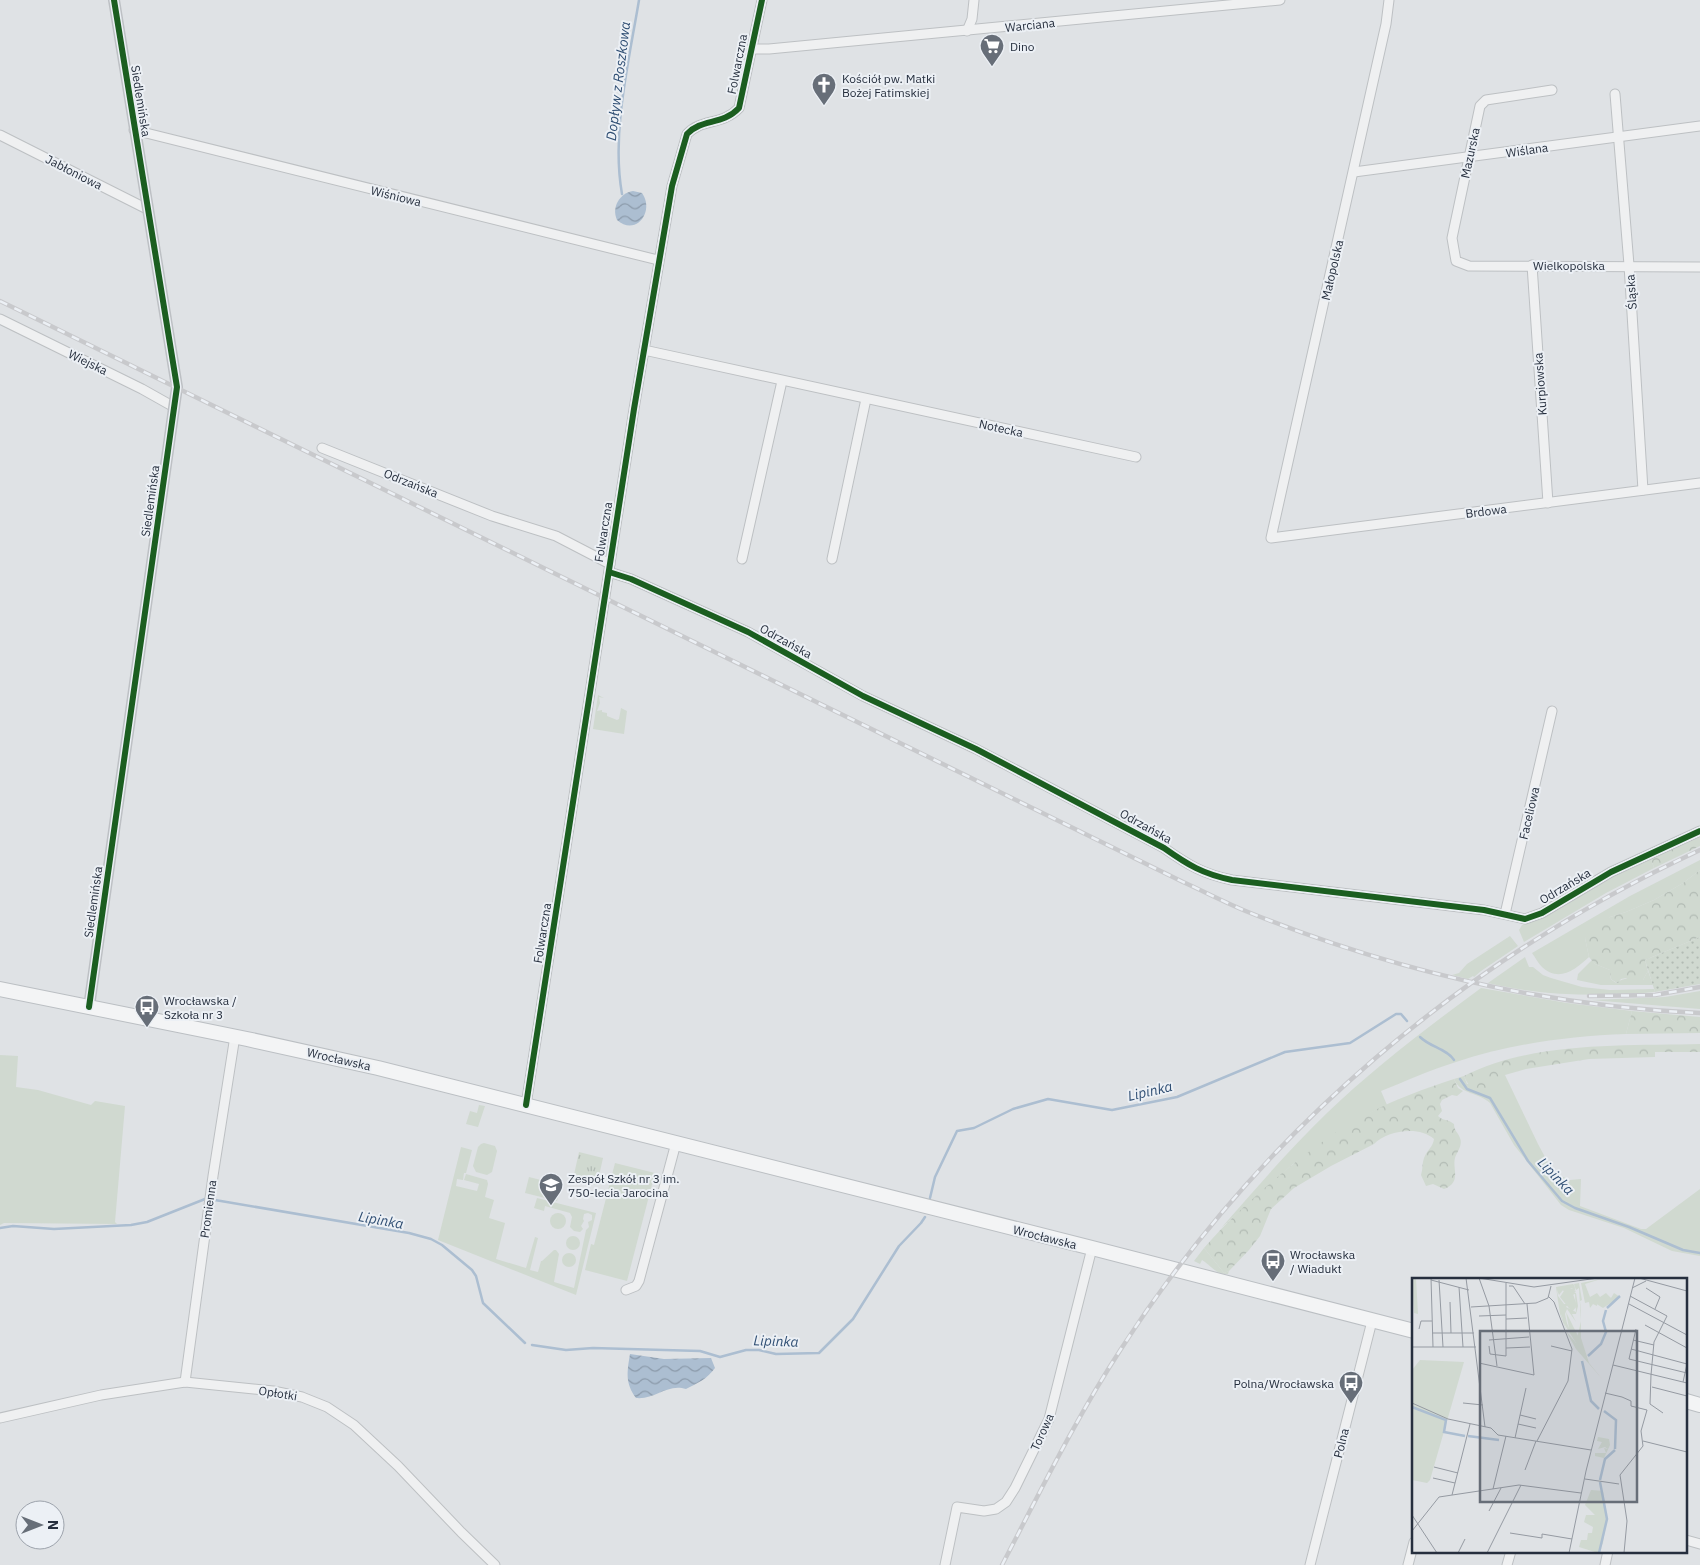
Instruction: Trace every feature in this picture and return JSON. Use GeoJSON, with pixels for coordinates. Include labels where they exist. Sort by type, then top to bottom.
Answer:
{"type":"FeatureCollection","features":[{"type":"Feature","properties":{"kind":"main road","name":"Wrocławska"},"geometry":{"type":"LineString","coordinates":[[0,990],[320,1054],[1092,1248],[1412,1331]]}},
{"type":"Feature","properties":{"kind":"street","name":"Siedlemińska"},"geometry":{"type":"LineString","coordinates":[[89,1007],[177,388],[114,0]]}},
{"type":"Feature","properties":{"kind":"street","name":"Folwarczna"},"geometry":{"type":"LineString","coordinates":[[526,1105],[609,568],[658,260],[672,186],[684,140],[692,128],[732,116],[739,108],[762,0]]}},
{"type":"Feature","properties":{"kind":"street"},"geometry":{"type":"LineString","coordinates":[[967,31],[972,19],[974,0]]}},
{"type":"Feature","properties":{"kind":"street","name":"Warciana"},"geometry":{"type":"LineString","coordinates":[[751,49],[769,50],[1280,0]]}},
{"type":"Feature","properties":{"kind":"street","name":"Małopolska"},"geometry":{"type":"LineString","coordinates":[[1271,538],[1354,172],[1386,24],[1389,0]]}},
{"type":"Feature","properties":{"kind":"street","name":"Mazurska"},"geometry":{"type":"LineString","coordinates":[[1469,266],[1456,261],[1452,238],[1480,106],[1486,100],[1552,90]]}},
{"type":"Feature","properties":{"kind":"street","name":"Śląska"},"geometry":{"type":"LineString","coordinates":[[1615,94],[1644,490]]}},
{"type":"Feature","properties":{"kind":"street","name":"Wiślana"},"geometry":{"type":"LineString","coordinates":[[1354,172],[1700,126]]}},
{"type":"Feature","properties":{"kind":"street","name":"Wiśniowa"},"geometry":{"type":"LineString","coordinates":[[134,130],[658,260]]}},
{"type":"Feature","properties":{"kind":"street","name":"Jabłoniowa"},"geometry":{"type":"LineString","coordinates":[[0,135],[147,209]]}},
{"type":"Feature","properties":{"kind":"street","name":"Kurpiowska"},"geometry":{"type":"LineString","coordinates":[[1532,265],[1548,503]]}},
{"type":"Feature","properties":{"kind":"street","name":"Wielkopolska"},"geometry":{"type":"LineString","coordinates":[[1469,266],[1629,265],[1700,267]]}},
{"type":"Feature","properties":{"kind":"street","name":"Wiejska"},"geometry":{"type":"LineString","coordinates":[[0,319],[142,389],[174,407]]}},
{"type":"Feature","properties":{"kind":"street","name":"Notecka"},"geometry":{"type":"LineString","coordinates":[[644,350],[1136,457]]}},
{"type":"Feature","properties":{"kind":"street"},"geometry":{"type":"LineString","coordinates":[[742,559],[782,381]]}},
{"type":"Feature","properties":{"kind":"street"},"geometry":{"type":"LineString","coordinates":[[832,560],[866,399]]}},
{"type":"Feature","properties":{"kind":"street","name":"Odrzańska"},"geometry":{"type":"LineString","coordinates":[[322,448],[492,516],[556,536],[630,579],[748,632],[863,696],[976,749],[1164,848],[1192,867],[1210,875],[1232,880],[1484,910],[1525,919],[1542,913],[1611,872],[1700,831]]}},
{"type":"Feature","properties":{"kind":"street","name":"Brdowa"},"geometry":{"type":"LineString","coordinates":[[1271,538],[1700,483]]}},
{"type":"Feature","properties":{"kind":"street","name":"Faceliowa"},"geometry":{"type":"LineString","coordinates":[[1506,914],[1552,711]]}},
{"type":"Feature","properties":{"kind":"street","name":"Promienna"},"geometry":{"type":"LineString","coordinates":[[186,1382],[213,1176],[235,1036]]}},
{"type":"Feature","properties":{"kind":"street"},"geometry":{"type":"LineString","coordinates":[[626,1290],[636,1286],[639,1281],[676,1143]]}},
{"type":"Feature","properties":{"kind":"street","name":"Torowa"},"geometry":{"type":"LineString","coordinates":[[945,1565],[957,1506],[984,1511],[996,1509],[1006,1502],[1050,1419],[1092,1248]]}},
{"type":"Feature","properties":{"kind":"street","name":"Polna"},"geometry":{"type":"LineString","coordinates":[[1310,1565],[1372,1321]]}},
{"type":"Feature","properties":{"kind":"street","name":"Opłotki"},"geometry":{"type":"LineString","coordinates":[[0,1418],[101,1395],[186,1382],[273,1391],[302,1397],[327,1407],[354,1425],[398,1466],[495,1565]]}},
{"type":"Feature","properties":{"kind":"street"},"geometry":{"type":"LineString","coordinates":[[1408,1565],[1412,1550]]}},
{"type":"Feature","properties":{"kind":"street"},"geometry":{"type":"LineString","coordinates":[[1507,1565],[1511,1552]]}},
{"type":"Feature","properties":{"kind":"street"},"geometry":{"type":"LineString","coordinates":[[1604,1565],[1608,1552]]}},
{"type":"Feature","properties":{"kind":"green space"},"geometry":{"type":"Polygon","coordinates":[[[598,695],[604,698],[599,697],[600,703],[597,711],[602,710],[602,712],[607,713],[607,716],[617,720],[619,719],[621,708],[627,711],[624,734],[593,729],[598,695]]]}},
{"type":"Feature","properties":{"kind":"green space"},"geometry":{"type":"Polygon","coordinates":[[[1700,834],[1700,846],[1654,868],[1651,859],[1652,855],[1700,834]]]}},
{"type":"Feature","properties":{"kind":"green space"},"geometry":{"type":"Polygon","coordinates":[[[1652,855],[1651,859],[1654,868],[1606,893],[1524,942],[1519,930],[1522,925],[1652,855]]]}},
{"type":"Feature","properties":{"kind":"green space"},"geometry":{"type":"Polygon","coordinates":[[[1700,860],[1700,870],[1683,883],[1654,900],[1610,917],[1585,938],[1589,957],[1573,970],[1561,974],[1548,972],[1532,953],[1630,896],[1700,860]]]}},
{"type":"Feature","properties":{"kind":"green space"},"geometry":{"type":"Polygon","coordinates":[[[1700,870],[1700,937],[1645,960],[1648,971],[1643,980],[1638,984],[1633,984],[1626,978],[1621,979],[1618,983],[1613,981],[1610,977],[1610,970],[1595,964],[1589,957],[1585,938],[1588,930],[1610,917],[1654,900],[1683,883],[1700,870]]]}},
{"type":"Feature","properties":{"kind":"green space"},"geometry":{"type":"Polygon","coordinates":[[[1510,936],[1518,946],[1474,977],[1468,979],[1452,975],[1459,973],[1467,964],[1510,936]]]}},
{"type":"Feature","properties":{"kind":"green space"},"geometry":{"type":"Polygon","coordinates":[[[1700,937],[1700,984],[1655,992],[1645,960],[1700,937]]]}},
{"type":"Feature","properties":{"kind":"green space"},"geometry":{"type":"Polygon","coordinates":[[[1525,957],[1529,967],[1533,967],[1543,975],[1582,987],[1610,990],[1654,989],[1655,992],[1613,995],[1550,993],[1488,983],[1525,957]]]}},
{"type":"Feature","properties":{"kind":"green space"},"geometry":{"type":"Polygon","coordinates":[[[1592,960],[1595,964],[1610,970],[1611,978],[1617,983],[1626,979],[1643,980],[1648,971],[1653,985],[1601,985],[1577,980],[1578,974],[1592,960]]]}},
{"type":"Feature","properties":{"kind":"green space"},"geometry":{"type":"Polygon","coordinates":[[[1481,988],[1567,1003],[1632,1011],[1626,1034],[1561,1039],[1498,1050],[1446,1065],[1381,1091],[1387,1105],[1370,1113],[1293,1164],[1222,1227],[1286,1155],[1345,1096],[1402,1048],[1481,988]]]}},
{"type":"Feature","properties":{"kind":"green space"},"geometry":{"type":"Polygon","coordinates":[[[1700,991],[1700,1009],[1591,1000],[1665,997],[1700,991]]]}},
{"type":"Feature","properties":{"kind":"green space"},"geometry":{"type":"Polygon","coordinates":[[[1632,1011],[1700,1017],[1700,1033],[1626,1034],[1632,1011]]]}},
{"type":"Feature","properties":{"kind":"green space"},"geometry":{"type":"Polygon","coordinates":[[[1700,1044],[1700,1052],[1655,1052],[1655,1057],[1589,1059],[1526,1069],[1505,1075],[1488,1093],[1470,1086],[1464,1076],[1491,1065],[1549,1051],[1610,1046],[1700,1044]]]}},
{"type":"Feature","properties":{"kind":"green space"},"geometry":{"type":"Polygon","coordinates":[[[0,1055],[18,1056],[16,1087],[38,1090],[91,1105],[95,1101],[125,1106],[115,1222],[117,1224],[4,1223],[0,1225],[0,1055]]]}},
{"type":"Feature","properties":{"kind":"green space"},"geometry":{"type":"Polygon","coordinates":[[[1505,1075],[1552,1170],[1570,1180],[1581,1179],[1580,1206],[1641,1229],[1646,1229],[1700,1189],[1700,1256],[1672,1251],[1624,1228],[1569,1210],[1561,1205],[1514,1145],[1490,1103],[1465,1091],[1454,1079],[1464,1076],[1467,1084],[1505,1075]]]}},
{"type":"Feature","properties":{"kind":"green space"},"geometry":{"type":"Polygon","coordinates":[[[1454,1079],[1458,1088],[1463,1091],[1457,1096],[1452,1095],[1442,1100],[1440,1104],[1442,1111],[1438,1116],[1454,1124],[1461,1141],[1454,1162],[1455,1179],[1450,1186],[1444,1189],[1433,1184],[1426,1186],[1421,1175],[1424,1158],[1434,1139],[1420,1132],[1403,1131],[1394,1133],[1379,1139],[1374,1144],[1294,1188],[1271,1209],[1260,1236],[1229,1271],[1224,1273],[1204,1248],[1261,1191],[1334,1133],[1390,1103],[1454,1079]]]}},
{"type":"Feature","properties":{"kind":"green space"},"geometry":{"type":"Polygon","coordinates":[[[479,1105],[485,1106],[478,1127],[466,1124],[470,1111],[477,1113],[479,1105]]]}},
{"type":"Feature","properties":{"kind":"green space"},"geometry":{"type":"Polygon","coordinates":[[[484,1143],[495,1146],[497,1151],[492,1172],[487,1175],[476,1172],[473,1166],[478,1147],[484,1143]]]}},
{"type":"Feature","properties":{"kind":"green space"},"geometry":{"type":"Polygon","coordinates":[[[461,1147],[472,1150],[463,1180],[457,1179],[456,1186],[477,1191],[479,1184],[464,1180],[466,1174],[487,1180],[485,1197],[494,1200],[489,1218],[505,1223],[496,1259],[526,1268],[535,1237],[538,1238],[530,1270],[538,1272],[541,1261],[556,1250],[559,1254],[554,1282],[574,1288],[586,1230],[589,1227],[588,1222],[592,1220],[592,1215],[584,1214],[584,1221],[581,1226],[583,1229],[580,1232],[574,1231],[570,1227],[572,1217],[570,1213],[545,1206],[544,1211],[534,1208],[537,1198],[596,1213],[576,1295],[438,1240],[461,1147]]]}},
{"type":"Feature","properties":{"kind":"green space"},"geometry":{"type":"Polygon","coordinates":[[[579,1152],[603,1158],[597,1185],[573,1179],[579,1152]]]}},
{"type":"Feature","properties":{"kind":"green space"},"geometry":{"type":"Polygon","coordinates":[[[615,1163],[655,1173],[627,1281],[585,1270],[591,1244],[594,1245],[615,1163]]]}},
{"type":"Feature","properties":{"kind":"green space"},"geometry":{"type":"Polygon","coordinates":[[[529,1177],[561,1185],[557,1201],[525,1193],[529,1177]]]}},
{"type":"Feature","properties":{"kind":"green space"},"geometry":{"type":"Polygon","coordinates":[[[558,1213],[564,1215],[566,1221],[564,1227],[558,1229],[552,1227],[550,1221],[552,1215],[558,1213]]]}},
{"type":"Feature","properties":{"kind":"green space"},"geometry":{"type":"Polygon","coordinates":[[[570,1236],[576,1236],[580,1243],[576,1250],[570,1250],[566,1246],[566,1240],[570,1236]]]}},
{"type":"Feature","properties":{"kind":"green space"},"geometry":{"type":"Polygon","coordinates":[[[1204,1248],[1224,1273],[1229,1271],[1228,1274],[1217,1272],[1202,1260],[1200,1264],[1194,1261],[1204,1248]]]}},
{"type":"Feature","properties":{"kind":"green space"},"geometry":{"type":"Polygon","coordinates":[[[566,1253],[572,1253],[576,1260],[572,1267],[566,1267],[562,1263],[562,1257],[566,1253]]]}},
{"type":"Feature","properties":{"kind":"water"},"geometry":{"type":"Polygon","coordinates":[[[633,191],[642,193],[646,207],[645,214],[637,224],[624,224],[617,220],[615,215],[616,206],[624,195],[633,191]]]}},
{"type":"Feature","properties":{"kind":"water"},"geometry":{"type":"Polygon","coordinates":[[[630,1354],[664,1359],[711,1358],[715,1368],[705,1378],[686,1389],[673,1388],[649,1397],[636,1398],[628,1382],[630,1354]]]}},
{"type":"Feature","properties":{"kind":"waterway","name":"Dopływ z Roszkowa"},"geometry":{"type":"LineString","coordinates":[[622,194],[619,171],[620,122],[626,72],[639,0]]}},
{"type":"Feature","properties":{"kind":"waterway","name":"Lipinka"},"geometry":{"type":"LineString","coordinates":[[930,1198],[935,1177],[957,1131],[974,1128],[1013,1109],[1048,1099],[1112,1110],[1177,1097],[1285,1052],[1350,1043],[1396,1014],[1401,1014],[1407,1021]]}},
{"type":"Feature","properties":{"kind":"waterway","name":"Lipinka"},"geometry":{"type":"LineString","coordinates":[[1420,1037],[1447,1053],[1454,1060]]}},
{"type":"Feature","properties":{"kind":"waterway","name":"Lipinka"},"geometry":{"type":"LineString","coordinates":[[1460,1079],[1467,1089],[1490,1098],[1528,1161],[1562,1201],[1575,1208],[1629,1227],[1683,1250],[1700,1253]]}},
{"type":"Feature","properties":{"kind":"waterway","name":"Lipinka"},"geometry":{"type":"LineString","coordinates":[[0,1228],[13,1226],[54,1229],[131,1225],[147,1222],[205,1199]]}},
{"type":"Feature","properties":{"kind":"waterway","name":"Lipinka"},"geometry":{"type":"LineString","coordinates":[[215,1200],[409,1233],[431,1239],[442,1245],[472,1270],[476,1276],[483,1303],[525,1343]]}},
{"type":"Feature","properties":{"kind":"waterway","name":"Lipinka"},"geometry":{"type":"LineString","coordinates":[[532,1345],[566,1350],[593,1348],[700,1351],[720,1357],[746,1350],[759,1350],[776,1354],[819,1353],[853,1319],[899,1246],[925,1217]]}},
{"type":"Feature","properties":{"kind":"railway"},"geometry":{"type":"LineString","coordinates":[[0,301],[1183,882],[1248,912],[1302,933],[1358,951],[1413,968],[1470,982],[1584,1002],[1700,1013]]}},
{"type":"Feature","properties":{"kind":"railway"},"geometry":{"type":"LineString","coordinates":[[1002,1565],[1074,1428],[1121,1349],[1177,1269],[1238,1194],[1304,1124],[1375,1058],[1451,998],[1530,943],[1613,894],[1700,850]]}},
{"type":"Feature","properties":{"kind":"railway"},"geometry":{"type":"LineString","coordinates":[[1589,996],[1655,995],[1700,987]]}},
{"type":"Feature","properties":{"kind":"cycle path"},"geometry":{"type":"LineString","coordinates":[[89,1007],[177,387],[114,0]]}},
{"type":"Feature","properties":{"kind":"cycle path"},"geometry":{"type":"LineString","coordinates":[[526,1105],[634,409],[672,186],[687,134],[699,126],[726,117],[739,108],[762,0]]}},
{"type":"Feature","properties":{"kind":"cycle path"},"geometry":{"type":"LineString","coordinates":[[609,572],[631,579],[748,632],[863,696],[976,749],[1164,848],[1196,868],[1222,878],[1484,910],[1525,919],[1542,913],[1611,872],[1700,831]]}},
{"type":"Feature","properties":{"kind":"place","name":"Dino"},"geometry":{"type":"Point","coordinates":[992,67]}},
{"type":"Feature","properties":{"kind":"place","name":"Kościół pw. Matki Bożej Fatimskiej"},"geometry":{"type":"Point","coordinates":[824,106]}},
{"type":"Feature","properties":{"kind":"place","name":"Wrocławska / Szkoła nr 3"},"geometry":{"type":"Point","coordinates":[147,1028]}},
{"type":"Feature","properties":{"kind":"place","name":"Zespół Szkół nr 3 im. 750-lecia Jarocina"},"geometry":{"type":"Point","coordinates":[551,1206]}},
{"type":"Feature","properties":{"kind":"place","name":"Wrocławska / Wiadukt"},"geometry":{"type":"Point","coordinates":[1273,1282]}},
{"type":"Feature","properties":{"kind":"place","name":"Polna/Wrocławska"},"geometry":{"type":"Point","coordinates":[1351,1404]}}]}
